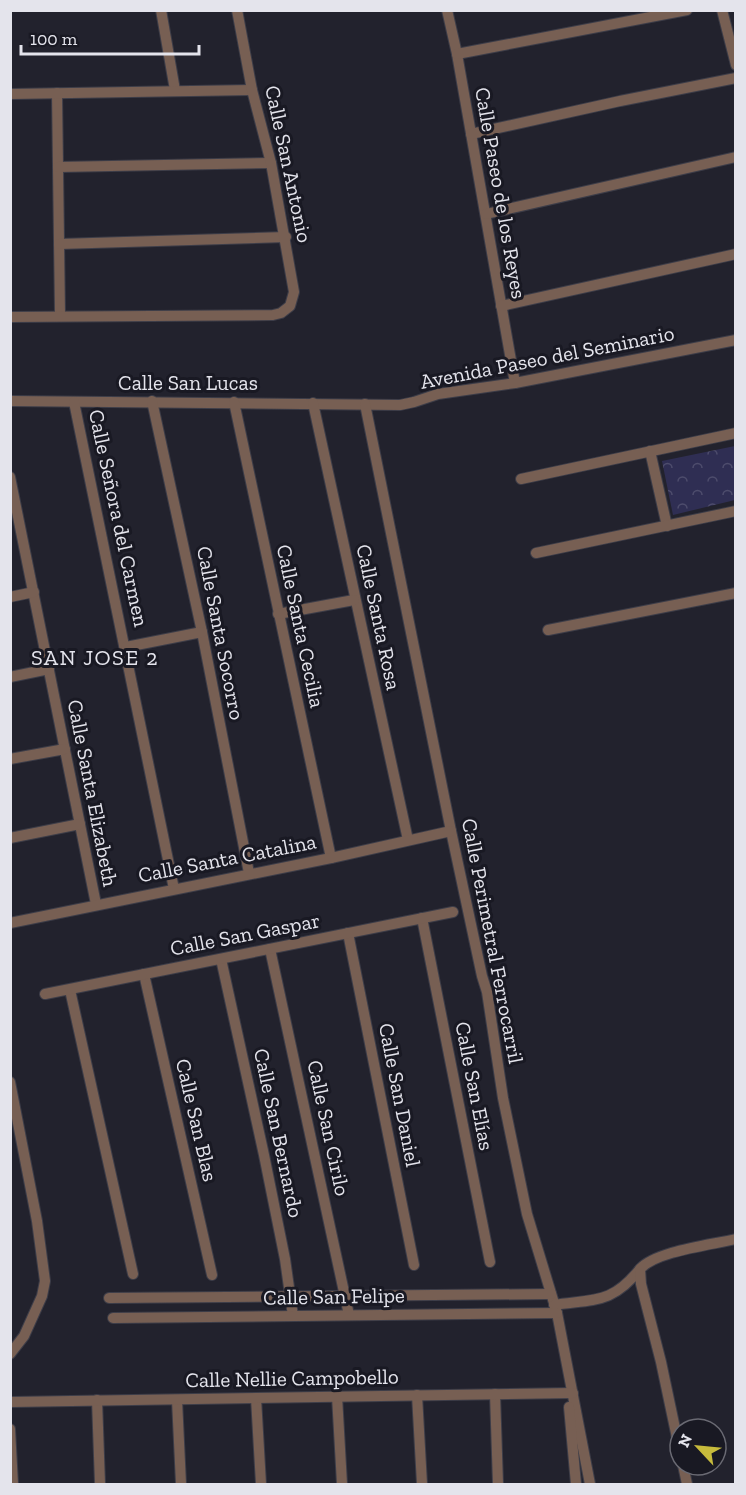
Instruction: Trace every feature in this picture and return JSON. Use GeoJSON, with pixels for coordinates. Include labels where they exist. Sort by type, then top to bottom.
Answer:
{"type":"FeatureCollection","features":[{"type":"Feature","properties":{"kind":"street"},"geometry":{"type":"LineString","coordinates":[[161,10],[175,90]]}},
{"type":"Feature","properties":{"kind":"street","name":"Calle San Antonio"},"geometry":{"type":"LineString","coordinates":[[60,315],[273,315],[286,310],[293,301],[294,292],[286,237],[271,163],[252,90],[237,10]]}},
{"type":"Feature","properties":{"kind":"street","name":"Calle Paseo de los Reyes"},"geometry":{"type":"LineString","coordinates":[[447,10],[457,54],[515,383]]}},
{"type":"Feature","properties":{"kind":"street"},"geometry":{"type":"LineString","coordinates":[[457,54],[687,10]]}},
{"type":"Feature","properties":{"kind":"street"},"geometry":{"type":"LineString","coordinates":[[722,10],[735,66]]}},
{"type":"Feature","properties":{"kind":"street"},"geometry":{"type":"LineString","coordinates":[[471,134],[735,78]]}},
{"type":"Feature","properties":{"kind":"street"},"geometry":{"type":"LineString","coordinates":[[10,94],[252,90]]}},
{"type":"Feature","properties":{"kind":"street"},"geometry":{"type":"LineString","coordinates":[[10,317],[60,315],[57,93]]}},
{"type":"Feature","properties":{"kind":"street"},"geometry":{"type":"LineString","coordinates":[[486,214],[735,157]]}},
{"type":"Feature","properties":{"kind":"street"},"geometry":{"type":"LineString","coordinates":[[58,167],[271,163]]}},
{"type":"Feature","properties":{"kind":"street"},"geometry":{"type":"LineString","coordinates":[[59,244],[286,237]]}},
{"type":"Feature","properties":{"kind":"street"},"geometry":{"type":"LineString","coordinates":[[501,306],[735,254]]}},
{"type":"Feature","properties":{"kind":"street","name":"Avenida Paseo del Seminario"},"geometry":{"type":"LineString","coordinates":[[365,404],[400,405],[438,394],[515,383],[735,340]]}},
{"type":"Feature","properties":{"kind":"street","name":"Calle San Lucas"},"geometry":{"type":"LineString","coordinates":[[10,401],[365,404]]}},
{"type":"Feature","properties":{"kind":"street","name":"Calle Santa Socorro"},"geometry":{"type":"LineString","coordinates":[[152,401],[202,632],[249,873]]}},
{"type":"Feature","properties":{"kind":"street","name":"Calle Señora del Carmen"},"geometry":{"type":"LineString","coordinates":[[75,402],[174,889]]}},
{"type":"Feature","properties":{"kind":"street","name":"Calle Santa Cecilia"},"geometry":{"type":"LineString","coordinates":[[234,402],[331,858]]}},
{"type":"Feature","properties":{"kind":"street","name":"Calle Santa Rosa"},"geometry":{"type":"LineString","coordinates":[[313,403],[408,840]]}},
{"type":"Feature","properties":{"kind":"street","name":"Calle Perimetral Ferrocarril"},"geometry":{"type":"LineString","coordinates":[[365,404],[451,831],[487,992],[503,1098],[527,1214],[554,1304],[571,1393],[581,1467]]}},
{"type":"Feature","properties":{"kind":"street"},"geometry":{"type":"LineString","coordinates":[[521,479],[735,433]]}},
{"type":"Feature","properties":{"kind":"street"},"geometry":{"type":"LineString","coordinates":[[650,451],[667,526]]}},
{"type":"Feature","properties":{"kind":"street","name":"Calle Santa Elizabeth"},"geometry":{"type":"LineString","coordinates":[[10,477],[14,512],[34,592],[96,904]]}},
{"type":"Feature","properties":{"kind":"street"},"geometry":{"type":"LineString","coordinates":[[536,553],[735,511]]}},
{"type":"Feature","properties":{"kind":"street"},"geometry":{"type":"LineString","coordinates":[[10,597],[34,592]]}},
{"type":"Feature","properties":{"kind":"street"},"geometry":{"type":"LineString","coordinates":[[548,630],[735,593]]}},
{"type":"Feature","properties":{"kind":"street"},"geometry":{"type":"LineString","coordinates":[[278,615],[354,600]]}},
{"type":"Feature","properties":{"kind":"street"},"geometry":{"type":"LineString","coordinates":[[126,647],[202,632]]}},
{"type":"Feature","properties":{"kind":"street"},"geometry":{"type":"LineString","coordinates":[[10,677],[49,669]]}},
{"type":"Feature","properties":{"kind":"street"},"geometry":{"type":"LineString","coordinates":[[10,759],[65,749]]}},
{"type":"Feature","properties":{"kind":"street"},"geometry":{"type":"LineString","coordinates":[[10,838],[80,824]]}},
{"type":"Feature","properties":{"kind":"street","name":"Calle Santa Catalina"},"geometry":{"type":"LineString","coordinates":[[10,923],[331,858],[451,831]]}},
{"type":"Feature","properties":{"kind":"street","name":"Calle San Gaspar"},"geometry":{"type":"LineString","coordinates":[[45,994],[453,912]]}},
{"type":"Feature","properties":{"kind":"street","name":"Calle San Elías"},"geometry":{"type":"LineString","coordinates":[[423,918],[490,1262]]}},
{"type":"Feature","properties":{"kind":"street","name":"Calle San Daniel"},"geometry":{"type":"LineString","coordinates":[[348,933],[414,1265]]}},
{"type":"Feature","properties":{"kind":"street","name":"Calle San Cirilo"},"geometry":{"type":"LineString","coordinates":[[270,949],[349,1315]]}},
{"type":"Feature","properties":{"kind":"street","name":"Calle San Bernardo"},"geometry":{"type":"LineString","coordinates":[[221,959],[264,1155],[293,1316]]}},
{"type":"Feature","properties":{"kind":"street","name":"Calle San Blas"},"geometry":{"type":"LineString","coordinates":[[144,974],[212,1275]]}},
{"type":"Feature","properties":{"kind":"street"},"geometry":{"type":"LineString","coordinates":[[70,990],[134,1274]]}},
{"type":"Feature","properties":{"kind":"street"},"geometry":{"type":"LineString","coordinates":[[10,1082],[37,1221],[45,1281],[42,1296],[24,1336],[10,1354]]}},
{"type":"Feature","properties":{"kind":"street"},"geometry":{"type":"LineString","coordinates":[[554,1304],[609,1297],[628,1285],[640,1273],[646,1262],[660,1256],[735,1239]]}},
{"type":"Feature","properties":{"kind":"street"},"geometry":{"type":"LineString","coordinates":[[640,1273],[673,1417]]}},
{"type":"Feature","properties":{"kind":"street","name":"Calle San Felipe"},"geometry":{"type":"LineString","coordinates":[[109,1298],[345,1296],[554,1304]]}},
{"type":"Feature","properties":{"kind":"street","name":"Calle San Felipe"},"geometry":{"type":"LineString","coordinates":[[113,1318],[349,1315],[554,1304]]}},
{"type":"Feature","properties":{"kind":"street","name":"Calle Nellie Campobello"},"geometry":{"type":"LineString","coordinates":[[10,1402],[571,1393]]}},
{"type":"Feature","properties":{"kind":"street"},"geometry":{"type":"LineString","coordinates":[[495,1394],[498,1485]]}},
{"type":"Feature","properties":{"kind":"street"},"geometry":{"type":"LineString","coordinates":[[417,1395],[422,1485]]}},
{"type":"Feature","properties":{"kind":"street"},"geometry":{"type":"LineString","coordinates":[[337,1396],[342,1485]]}},
{"type":"Feature","properties":{"kind":"street"},"geometry":{"type":"LineString","coordinates":[[256,1398],[261,1485]]}},
{"type":"Feature","properties":{"kind":"street"},"geometry":{"type":"LineString","coordinates":[[97,1400],[100,1485]]}},
{"type":"Feature","properties":{"kind":"street"},"geometry":{"type":"LineString","coordinates":[[177,1400],[181,1485]]}},
{"type":"Feature","properties":{"kind":"street"},"geometry":{"type":"LineString","coordinates":[[10,1429],[13,1485]]}},
{"type":"Feature","properties":{"kind":"street"},"geometry":{"type":"LineString","coordinates":[[576,1485],[581,1467]]}},
{"type":"Feature","properties":{"kind":"street"},"geometry":{"type":"LineString","coordinates":[[581,1467],[590,1485]]}},
{"type":"Feature","properties":{"kind":"green space"},"geometry":{"type":"Polygon","coordinates":[[[735,446],[735,500],[673,515],[662,461],[735,446]]]}},
{"type":"Feature","properties":{"kind":"district","name":"SAN JOSE 2"},"geometry":{"type":"Point","coordinates":[95,657]}}]}
